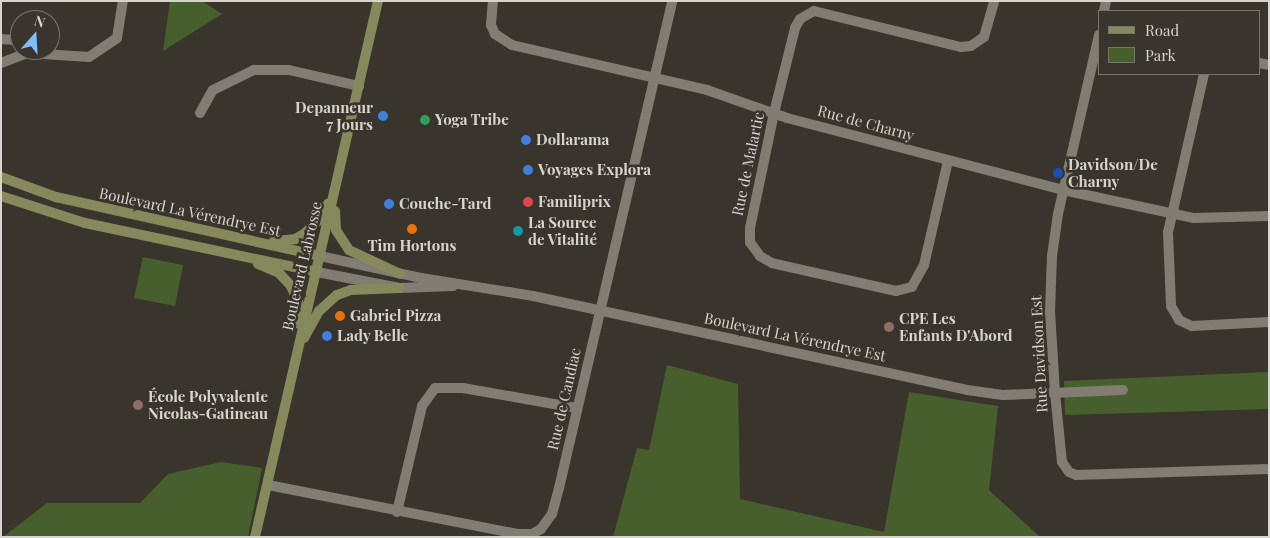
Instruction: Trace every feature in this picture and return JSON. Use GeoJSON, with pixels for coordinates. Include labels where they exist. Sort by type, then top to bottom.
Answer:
{"type":"FeatureCollection","features":[{"type":"Feature","properties":{"kind":"main road","name":"Boulevard Labrosse"},"geometry":{"type":"LineString","coordinates":[[255,537],[378,1]]}},
{"type":"Feature","properties":{"kind":"main road","name":"Boulevard La Vérendrye Est"},"geometry":{"type":"LineString","coordinates":[[1,177],[64,199],[320,256]]}},
{"type":"Feature","properties":{"kind":"main road"},"geometry":{"type":"LineString","coordinates":[[246,240],[286,242],[304,234],[325,211],[338,177]]}},
{"type":"Feature","properties":{"kind":"main road"},"geometry":{"type":"LineString","coordinates":[[338,177],[334,220],[339,238],[349,250],[400,274]]}},
{"type":"Feature","properties":{"kind":"main road","name":"Boulevard La Vérendrye Est"},"geometry":{"type":"LineString","coordinates":[[1,196],[85,223],[317,272]]}},
{"type":"Feature","properties":{"kind":"main road"},"geometry":{"type":"LineString","coordinates":[[232,255],[270,268],[291,286],[300,311],[297,352]]}},
{"type":"Feature","properties":{"kind":"main road"},"geometry":{"type":"LineString","coordinates":[[297,352],[319,311],[332,297],[351,290],[399,288]]}},
{"type":"Feature","properties":{"kind":"street"},"geometry":{"type":"LineString","coordinates":[[60,53],[89,57],[117,38],[123,1]]}},
{"type":"Feature","properties":{"kind":"street","name":"Rue de Charny"},"geometry":{"type":"LineString","coordinates":[[493,1],[491,25],[495,34],[512,45],[707,90],[774,113],[948,161],[1064,190],[1172,214],[1216,220],[1269,216]]}},
{"type":"Feature","properties":{"kind":"street","name":"Rue de Candiac"},"geometry":{"type":"LineString","coordinates":[[268,484],[398,512],[517,534],[532,534],[541,529],[555,504],[672,1]]}},
{"type":"Feature","properties":{"kind":"street","name":"Rue de Malartic"},"geometry":{"type":"LineString","coordinates":[[948,161],[924,265],[912,287],[896,291],[772,263],[760,256],[749,236],[774,113],[794,28],[808,13],[814,10],[961,46],[971,46],[984,37],[994,1]]}},
{"type":"Feature","properties":{"kind":"street","name":"Rue Davidson Est"},"geometry":{"type":"LineString","coordinates":[[1098,39],[1064,190],[1050,276],[1055,393],[1062,462],[1069,472],[1076,475],[1269,469]]}},
{"type":"Feature","properties":{"kind":"street"},"geometry":{"type":"LineString","coordinates":[[200,113],[214,90],[254,70],[289,70],[359,86]]}},
{"type":"Feature","properties":{"kind":"street"},"geometry":{"type":"LineString","coordinates":[[1204,75],[1168,233],[1171,306],[1179,320],[1201,326],[1269,322]]}},
{"type":"Feature","properties":{"kind":"street","name":"Boulevard La Vérendrye Est"},"geometry":{"type":"LineString","coordinates":[[320,256],[400,274],[601,310],[967,390],[1003,395],[1123,390]]}},
{"type":"Feature","properties":{"kind":"street","name":"Boulevard La Vérendrye Est"},"geometry":{"type":"LineString","coordinates":[[317,272],[399,288],[428,289],[463,284]]}},
{"type":"Feature","properties":{"kind":"street"},"geometry":{"type":"LineString","coordinates":[[398,512],[422,406],[435,388],[463,388],[576,408]]}},
{"type":"Feature","properties":{"kind":"green space"},"geometry":{"type":"Polygon","coordinates":[[[170,1],[202,1],[222,14],[163,51],[170,1]]]}},
{"type":"Feature","properties":{"kind":"green space"},"geometry":{"type":"Polygon","coordinates":[[[143,257],[183,265],[175,306],[134,298],[143,257]]]}},
{"type":"Feature","properties":{"kind":"green space"},"geometry":{"type":"Polygon","coordinates":[[[667,365],[738,384],[740,499],[884,532],[909,392],[998,406],[989,490],[1040,537],[613,537],[637,448],[649,450],[667,365]]]}},
{"type":"Feature","properties":{"kind":"green space"},"geometry":{"type":"Polygon","coordinates":[[[1269,372],[1269,409],[1065,415],[1064,381],[1269,372]]]}},
{"type":"Feature","properties":{"kind":"green space"},"geometry":{"type":"Polygon","coordinates":[[[221,462],[262,468],[248,537],[3,537],[47,503],[140,503],[168,474],[221,462]]]}},
{"type":"Feature","properties":{"kind":"place","name":"Depanneur 7 Jours"},"geometry":{"type":"Point","coordinates":[383,116]}},
{"type":"Feature","properties":{"kind":"place","name":"Yoga Tribe"},"geometry":{"type":"Point","coordinates":[425,120]}},
{"type":"Feature","properties":{"kind":"place","name":"Dollarama"},"geometry":{"type":"Point","coordinates":[526,140]}},
{"type":"Feature","properties":{"kind":"place","name":"Voyages Explora"},"geometry":{"type":"Point","coordinates":[528,170]}},
{"type":"Feature","properties":{"kind":"place","name":"Davidson/De Charny"},"geometry":{"type":"Point","coordinates":[1058,173]}},
{"type":"Feature","properties":{"kind":"place","name":"Familiprix"},"geometry":{"type":"Point","coordinates":[528,202]}},
{"type":"Feature","properties":{"kind":"place","name":"Couche-Tard"},"geometry":{"type":"Point","coordinates":[389,204]}},
{"type":"Feature","properties":{"kind":"place","name":"Tim Hortons"},"geometry":{"type":"Point","coordinates":[412,229]}},
{"type":"Feature","properties":{"kind":"place","name":"La Source de Vitalité"},"geometry":{"type":"Point","coordinates":[518,231]}},
{"type":"Feature","properties":{"kind":"place","name":"Gabriel Pizza"},"geometry":{"type":"Point","coordinates":[340,316]}},
{"type":"Feature","properties":{"kind":"place","name":"CPE Les Enfants D'Abord"},"geometry":{"type":"Point","coordinates":[889,327]}},
{"type":"Feature","properties":{"kind":"place","name":"Lady Belle"},"geometry":{"type":"Point","coordinates":[327,336]}},
{"type":"Feature","properties":{"kind":"place","name":"École Polyvalente Nicolas-Gatineau"},"geometry":{"type":"Point","coordinates":[138,405]}}]}
